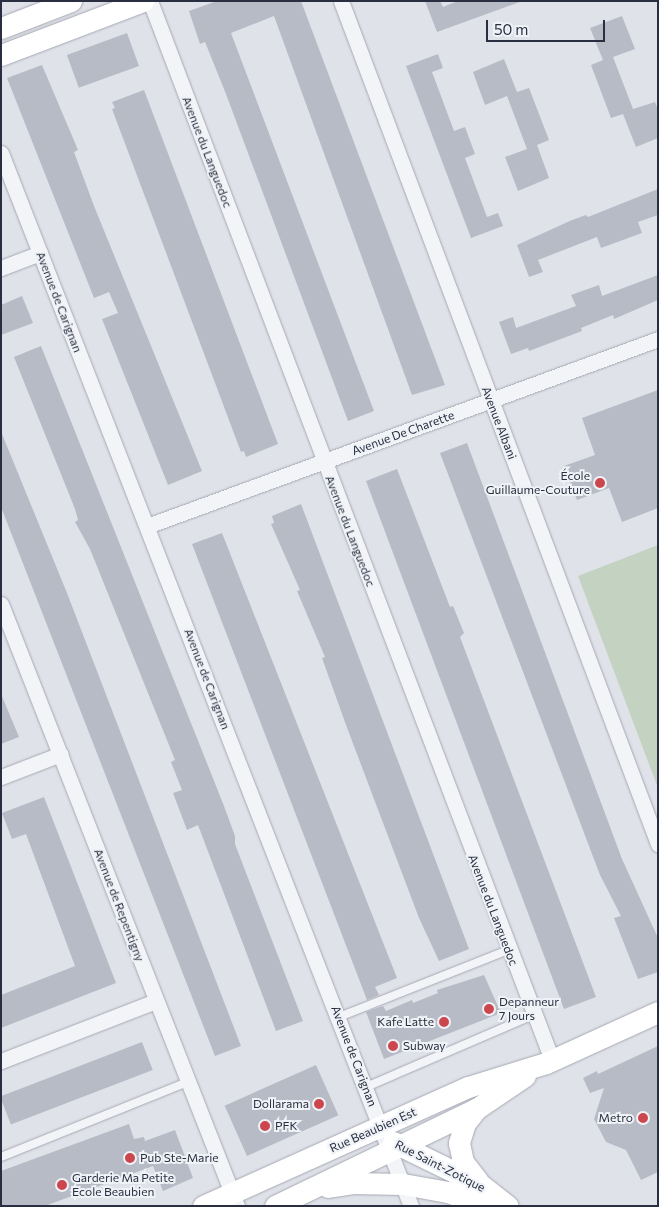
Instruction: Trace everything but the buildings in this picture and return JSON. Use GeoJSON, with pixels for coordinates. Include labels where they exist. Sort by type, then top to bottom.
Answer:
{"type":"FeatureCollection","features":[{"type":"Feature","properties":{"kind":"street"},"geometry":{"type":"LineString","coordinates":[[1,28],[71,1]]}},
{"type":"Feature","properties":{"kind":"street"},"geometry":{"type":"LineString","coordinates":[[1,55],[143,1]]}},
{"type":"Feature","properties":{"kind":"street","name":"Avenue du Languedoc"},"geometry":{"type":"LineString","coordinates":[[150,1],[549,1061]]}},
{"type":"Feature","properties":{"kind":"street","name":"Avenue Albani"},"geometry":{"type":"LineString","coordinates":[[341,1],[491,401],[653,815],[658,844]]}},
{"type":"Feature","properties":{"kind":"street","name":"Avenue de Carignan"},"geometry":{"type":"LineString","coordinates":[[1,153],[411,1206]]}},
{"type":"Feature","properties":{"kind":"street"},"geometry":{"type":"LineString","coordinates":[[1,268],[40,253]]}},
{"type":"Feature","properties":{"kind":"street","name":"Avenue De Charette"},"geometry":{"type":"LineString","coordinates":[[147,526],[658,339]]}},
{"type":"Feature","properties":{"kind":"street","name":"Avenue de Repentigny"},"geometry":{"type":"LineString","coordinates":[[2,607],[234,1199]]}},
{"type":"Feature","properties":{"kind":"street"},"geometry":{"type":"LineString","coordinates":[[1,776],[61,754]]}},
{"type":"Feature","properties":{"kind":"street"},"geometry":{"type":"LineString","coordinates":[[1,1061],[156,1001]]}},
{"type":"Feature","properties":{"kind":"street","name":"Rue Beaubien Est"},"geometry":{"type":"LineString","coordinates":[[275,1206],[310,1190],[468,1086],[549,1061],[658,1012]]}},
{"type":"Feature","properties":{"kind":"street","name":"Rue Beaubien Est"},"geometry":{"type":"LineString","coordinates":[[202,1206],[234,1199],[386,1139],[476,1109],[549,1061]]}},
{"type":"Feature","properties":{"kind":"street"},"geometry":{"type":"LineString","coordinates":[[476,1109],[466,1123],[459,1143],[463,1162],[481,1185]]}},
{"type":"Feature","properties":{"kind":"street","name":"Rue Saint-Zotique"},"geometry":{"type":"LineString","coordinates":[[386,1139],[481,1185],[508,1206]]}},
{"type":"Feature","properties":{"kind":"street","name":"Rue Beaubien Est"},"geometry":{"type":"LineString","coordinates":[[310,1190],[353,1183],[402,1184]]}},
{"type":"Feature","properties":{"kind":"street","name":"Rue Saint-Zotique"},"geometry":{"type":"LineString","coordinates":[[402,1184],[448,1192],[488,1206]]}},
{"type":"Feature","properties":{"kind":"lane"},"geometry":{"type":"LineString","coordinates":[[339,1017],[508,950]]}},
{"type":"Feature","properties":{"kind":"lane"},"geometry":{"type":"LineString","coordinates":[[366,1087],[533,1015]]}},
{"type":"Feature","properties":{"kind":"lane"},"geometry":{"type":"LineString","coordinates":[[1,1157],[188,1082]]}},
{"type":"Feature","properties":{"kind":"green space"},"geometry":{"type":"Polygon","coordinates":[[[658,545],[658,788],[578,576],[658,545]]]}},
{"type":"Feature","properties":{"kind":"place","name":"École Guillaume-Couture"},"geometry":{"type":"Point","coordinates":[600,483]}},
{"type":"Feature","properties":{"kind":"place","name":"Depanneur 7 Jours"},"geometry":{"type":"Point","coordinates":[489,1009]}},
{"type":"Feature","properties":{"kind":"place","name":"Kafe Latte"},"geometry":{"type":"Point","coordinates":[444,1022]}},
{"type":"Feature","properties":{"kind":"place","name":"Subway"},"geometry":{"type":"Point","coordinates":[393,1046]}},
{"type":"Feature","properties":{"kind":"place","name":"Dollarama"},"geometry":{"type":"Point","coordinates":[319,1104]}},
{"type":"Feature","properties":{"kind":"place","name":"Metro"},"geometry":{"type":"Point","coordinates":[643,1118]}},
{"type":"Feature","properties":{"kind":"place","name":"PFK"},"geometry":{"type":"Point","coordinates":[265,1126]}},
{"type":"Feature","properties":{"kind":"place","name":"Pub Ste-Marie"},"geometry":{"type":"Point","coordinates":[130,1158]}},
{"type":"Feature","properties":{"kind":"place","name":"Garderie Ma Petite Ecole Beaubien"},"geometry":{"type":"Point","coordinates":[62,1185]}}]}
